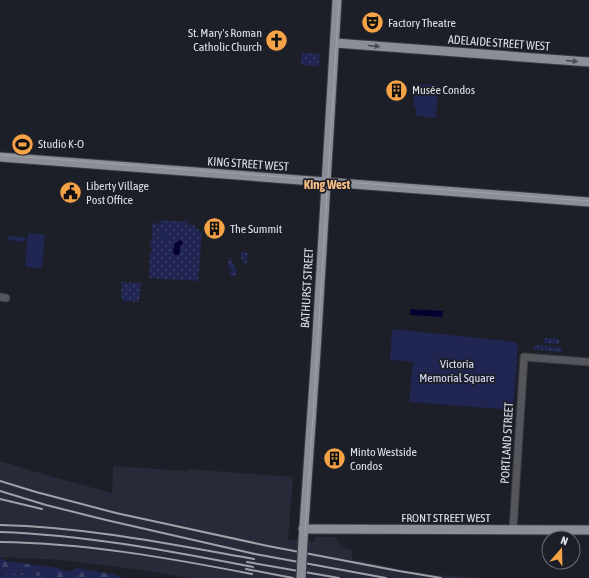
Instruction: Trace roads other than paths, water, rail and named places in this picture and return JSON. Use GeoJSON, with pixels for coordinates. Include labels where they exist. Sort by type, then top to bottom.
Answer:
{"type":"FeatureCollection","features":[{"type":"Feature","properties":{"kind":"main road","name":"BATHURST STREET"},"geometry":{"type":"LineString","coordinates":[[301,578],[337,0]]}},
{"type":"Feature","properties":{"kind":"main road","name":"ADELAIDE STREET WEST"},"geometry":{"type":"LineString","coordinates":[[335,42],[589,62]]}},
{"type":"Feature","properties":{"kind":"main road","name":"KING STREET WEST"},"geometry":{"type":"LineString","coordinates":[[0,157],[589,202]]}},
{"type":"Feature","properties":{"kind":"main road","name":"FRONT STREET WEST"},"geometry":{"type":"LineString","coordinates":[[303,529],[589,530]]}},
{"type":"Feature","properties":{"kind":"street","name":"PORTLAND STREET"},"geometry":{"type":"LineString","coordinates":[[513,530],[524,357],[589,362]]}},
{"type":"Feature","properties":{"kind":"tram line"},"geometry":{"type":"LineString","coordinates":[[302,578],[339,0]]}},
{"type":"Feature","properties":{"kind":"tram line"},"geometry":{"type":"LineString","coordinates":[[0,155],[589,201]]}},
{"type":"Feature","properties":{"kind":"railway"},"geometry":{"type":"LineString","coordinates":[[0,481],[116,513],[268,546],[441,578]]}},
{"type":"Feature","properties":{"kind":"railway"},"geometry":{"type":"LineString","coordinates":[[0,491],[46,505],[106,520],[255,554],[386,578]]}},
{"type":"Feature","properties":{"kind":"railway"},"geometry":{"type":"LineString","coordinates":[[0,499],[42,509]]}},
{"type":"Feature","properties":{"kind":"railway"},"geometry":{"type":"LineString","coordinates":[[0,525],[32,526],[128,537],[254,559]]}},
{"type":"Feature","properties":{"kind":"railway"},"geometry":{"type":"LineString","coordinates":[[0,532],[64,536],[96,540],[253,567]]}},
{"type":"Feature","properties":{"kind":"railway"},"geometry":{"type":"LineString","coordinates":[[0,542],[64,545],[127,552],[252,574]]}},
{"type":"Feature","properties":{"kind":"railway"},"geometry":{"type":"LineString","coordinates":[[247,562],[339,578]]}},
{"type":"Feature","properties":{"kind":"railway"},"geometry":{"type":"LineString","coordinates":[[246,569],[293,578]]}},
{"type":"Feature","properties":{"kind":"place","name":"Factory Theatre"},"geometry":{"type":"Point","coordinates":[373,23]}},
{"type":"Feature","properties":{"kind":"place","name":"St. Mary's Roman Catholic Church"},"geometry":{"type":"Point","coordinates":[277,40]}},
{"type":"Feature","properties":{"kind":"place","name":"Musée Condos"},"geometry":{"type":"Point","coordinates":[396,90]}},
{"type":"Feature","properties":{"kind":"place","name":"Studio K-O"},"geometry":{"type":"Point","coordinates":[23,144]}},
{"type":"Feature","properties":{"kind":"place","name":"Liberty Village Post Office"},"geometry":{"type":"Point","coordinates":[70,193]}},
{"type":"Feature","properties":{"kind":"place","name":"The Summit"},"geometry":{"type":"Point","coordinates":[214,229]}},
{"type":"Feature","properties":{"kind":"place","name":"Minto Westside Condos"},"geometry":{"type":"Point","coordinates":[335,459]}},
{"type":"Feature","properties":{"kind":"district","name":"King West"},"geometry":{"type":"Point","coordinates":[327,184]}},
{"type":"Feature","properties":{"kind":"park label","name":"Victoria Memorial Square"},"geometry":{"type":"Point","coordinates":[457,371]}}]}
